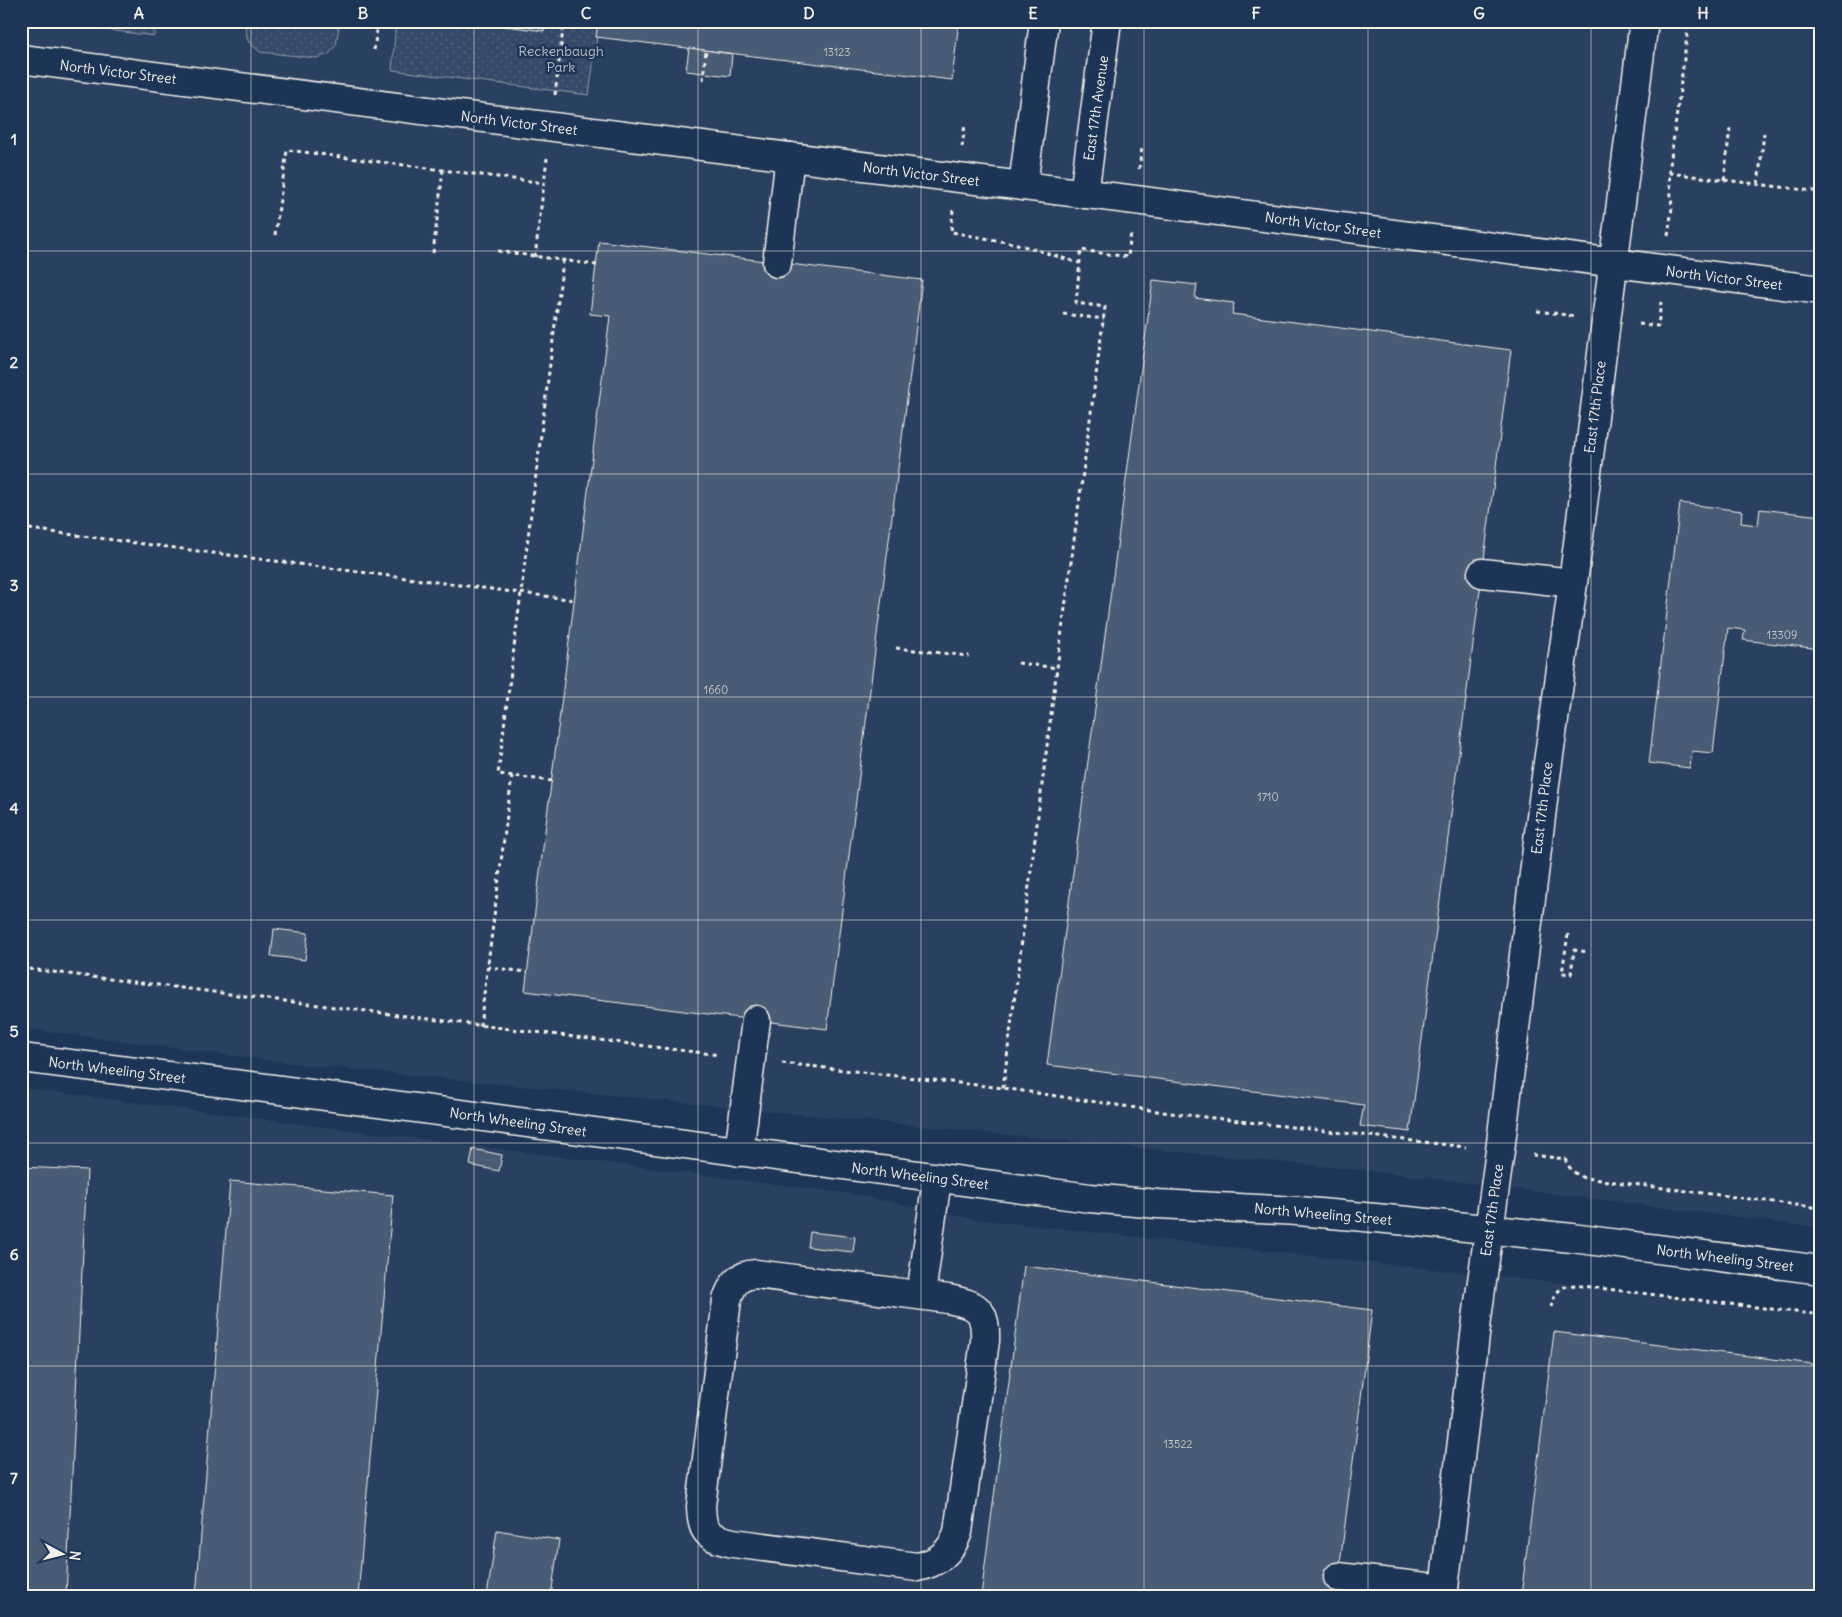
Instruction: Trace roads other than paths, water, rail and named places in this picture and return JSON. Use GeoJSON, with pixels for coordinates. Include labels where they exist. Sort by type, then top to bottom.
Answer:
{"type":"FeatureCollection","features":[{"type":"Feature","properties":{"kind":"street"},"geometry":{"type":"LineString","coordinates":[[1023,186],[1044,21]]}},
{"type":"Feature","properties":{"kind":"street","name":"East 17th Avenue"},"geometry":{"type":"LineString","coordinates":[[1084,194],[1107,21]]}},
{"type":"Feature","properties":{"kind":"street","name":"East 17th Place"},"geometry":{"type":"LineString","coordinates":[[1443,1592],[1644,21]]}},
{"type":"Feature","properties":{"kind":"street","name":"North Victor Street"},"geometry":{"type":"LineString","coordinates":[[21,59],[1023,186],[1821,290]]}},
{"type":"Feature","properties":{"kind":"street"},"geometry":{"type":"LineString","coordinates":[[777,263],[790,157]]}},
{"type":"Feature","properties":{"kind":"street"},"geometry":{"type":"LineString","coordinates":[[1482,573],[1572,583]]}},
{"type":"Feature","properties":{"kind":"street"},"geometry":{"type":"LineString","coordinates":[[739,1152],[756,1020]]}},
{"type":"Feature","properties":{"kind":"street","name":"North Wheeling Street"},"geometry":{"type":"LineString","coordinates":[[21,1058],[937,1179],[1113,1200],[1298,1211],[1572,1238],[1821,1270]]}},
{"type":"Feature","properties":{"kind":"street"},"geometry":{"type":"LineString","coordinates":[[921,1296],[937,1179]]}},
{"type":"Feature","properties":{"kind":"street"},"geometry":{"type":"LineString","coordinates":[[748,1275],[766,1275],[921,1296],[948,1299],[972,1305],[980,1312],[986,1331],[958,1532],[955,1543],[947,1554],[933,1563],[917,1567],[733,1543],[712,1536],[702,1527],[701,1506],[727,1300],[735,1282],[748,1275]]}},
{"type":"Feature","properties":{"kind":"street"},"geometry":{"type":"LineString","coordinates":[[1338,1577],[1443,1592]]}},
{"type":"Feature","properties":{"kind":"park label","name":"Reckenbaugh Park"},"geometry":{"type":"Point","coordinates":[561,59]}}]}
